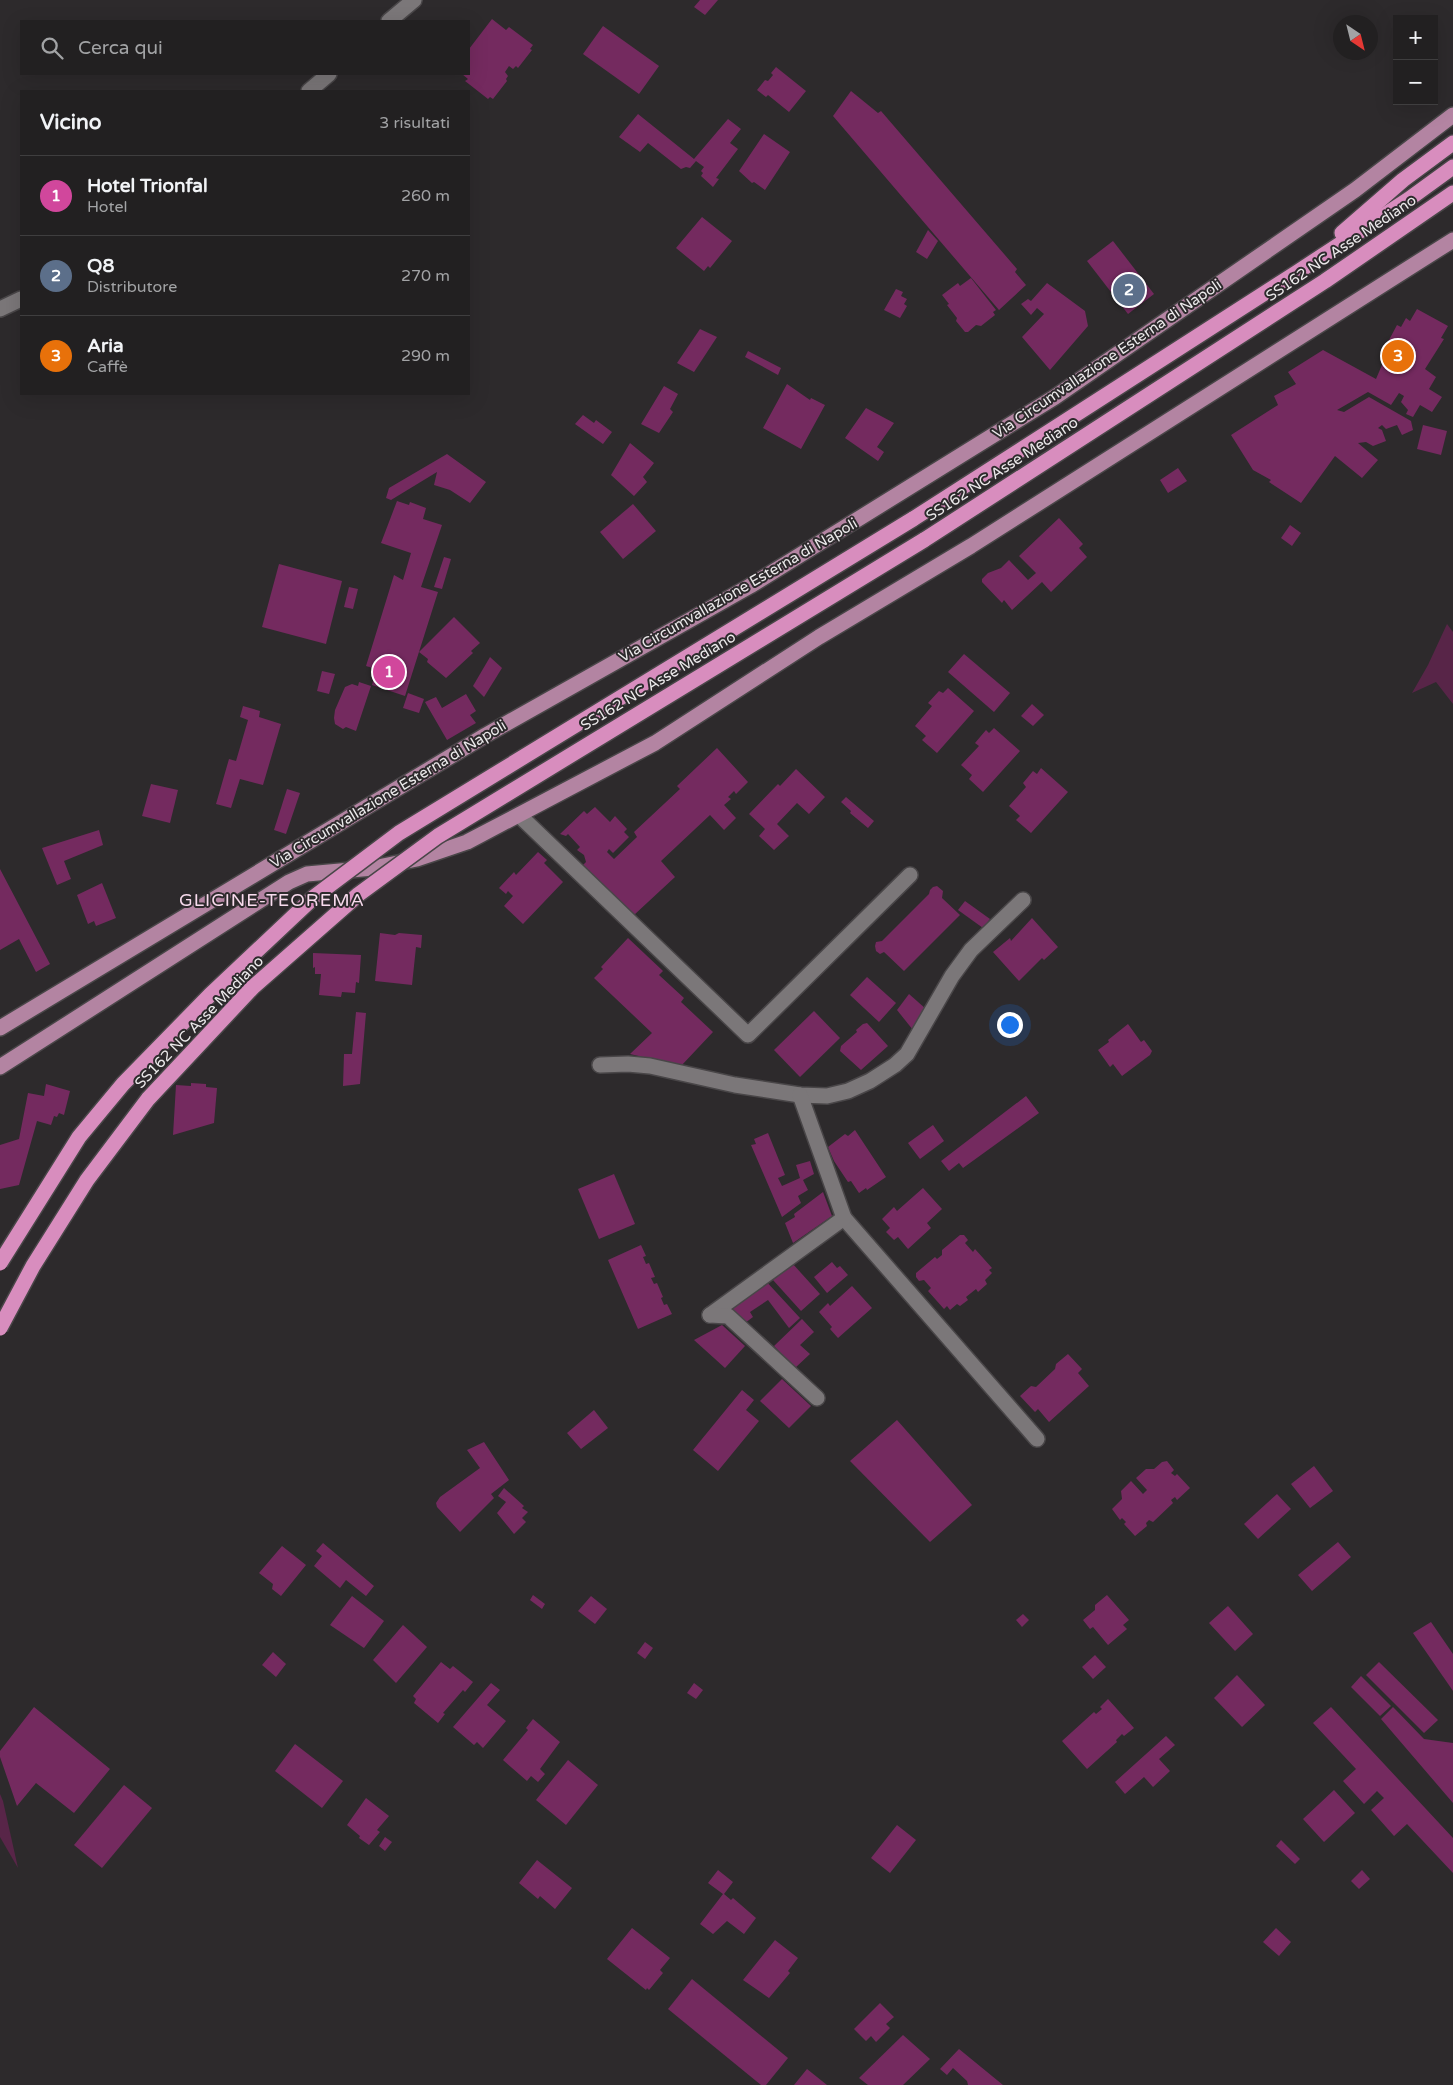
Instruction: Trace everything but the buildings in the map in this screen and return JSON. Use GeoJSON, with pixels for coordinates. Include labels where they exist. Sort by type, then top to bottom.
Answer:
{"type":"FeatureCollection","features":[{"type":"Feature","properties":{"kind":"highway"},"geometry":{"type":"LineString","coordinates":[[1296,272],[1403,180],[1453,143]]}},
{"type":"Feature","properties":{"kind":"highway","name":"SS162 NC Asse Mediano"},"geometry":{"type":"LineString","coordinates":[[0,1263],[79,1137],[123,1084],[210,995],[314,897],[399,834],[913,519],[1409,199],[1453,167]]}},
{"type":"Feature","properties":{"kind":"highway","name":"SS162 NC Asse Mediano"},"geometry":{"type":"LineString","coordinates":[[0,1328],[33,1266],[87,1180],[148,1099],[253,987],[359,894],[438,836],[924,540],[1310,290],[1453,193]]}},
{"type":"Feature","properties":{"kind":"main road","name":"Via Circumvallazione Esterna di Napoli"},"geometry":{"type":"LineString","coordinates":[[0,1028],[486,735],[750,586],[1056,397],[1355,190],[1453,115]]}},
{"type":"Feature","properties":{"kind":"main road","name":"Via Circumvallazione Esterna di Napoli"},"geometry":{"type":"LineString","coordinates":[[0,1067],[289,882],[307,874],[374,868],[417,859],[467,842],[655,743],[819,637],[971,546],[1453,240]]}},
{"type":"Feature","properties":{"kind":"street"},"geometry":{"type":"LineString","coordinates":[[390,20],[414,0]]}},
{"type":"Feature","properties":{"kind":"street"},"geometry":{"type":"LineString","coordinates":[[311,90],[328,75]]}},
{"type":"Feature","properties":{"kind":"street"},"geometry":{"type":"LineString","coordinates":[[0,310],[20,300]]}},
{"type":"Feature","properties":{"kind":"street"},"geometry":{"type":"LineString","coordinates":[[519,815],[748,1035],[910,875]]}},
{"type":"Feature","properties":{"kind":"street"},"geometry":{"type":"LineString","coordinates":[[600,1065],[628,1064],[650,1066],[735,1085],[800,1095],[827,1096],[848,1091],[870,1081],[895,1065],[907,1054],[952,976],[972,950],[1023,900]]}},
{"type":"Feature","properties":{"kind":"street"},"geometry":{"type":"LineString","coordinates":[[800,1095],[844,1218],[1037,1439]]}},
{"type":"Feature","properties":{"kind":"street"},"geometry":{"type":"LineString","coordinates":[[816,1398],[728,1316],[710,1316],[844,1218]]}},
{"type":"Feature","properties":{"kind":"shaded area"},"geometry":{"type":"Polygon","coordinates":[[[1447,624],[1453,632],[1453,704],[1436,682],[1412,693],[1428,665],[1447,624]]]}},
{"type":"Feature","properties":{"kind":"shaded area"},"geometry":{"type":"Polygon","coordinates":[[[0,1794],[3,1801],[18,1868],[0,1837],[0,1794]]]}},
{"type":"Feature","properties":{"kind":"place","name":"Q8"},"geometry":{"type":"Point","coordinates":[1129,290]}},
{"type":"Feature","properties":{"kind":"place","name":"Aria"},"geometry":{"type":"Point","coordinates":[1398,356]}},
{"type":"Feature","properties":{"kind":"place","name":"Hotel Trionfal"},"geometry":{"type":"Point","coordinates":[389,672]}},
{"type":"Feature","properties":{"kind":"district","name":"GLICINE-TEOREMA"},"geometry":{"type":"Point","coordinates":[272,900]}}]}
